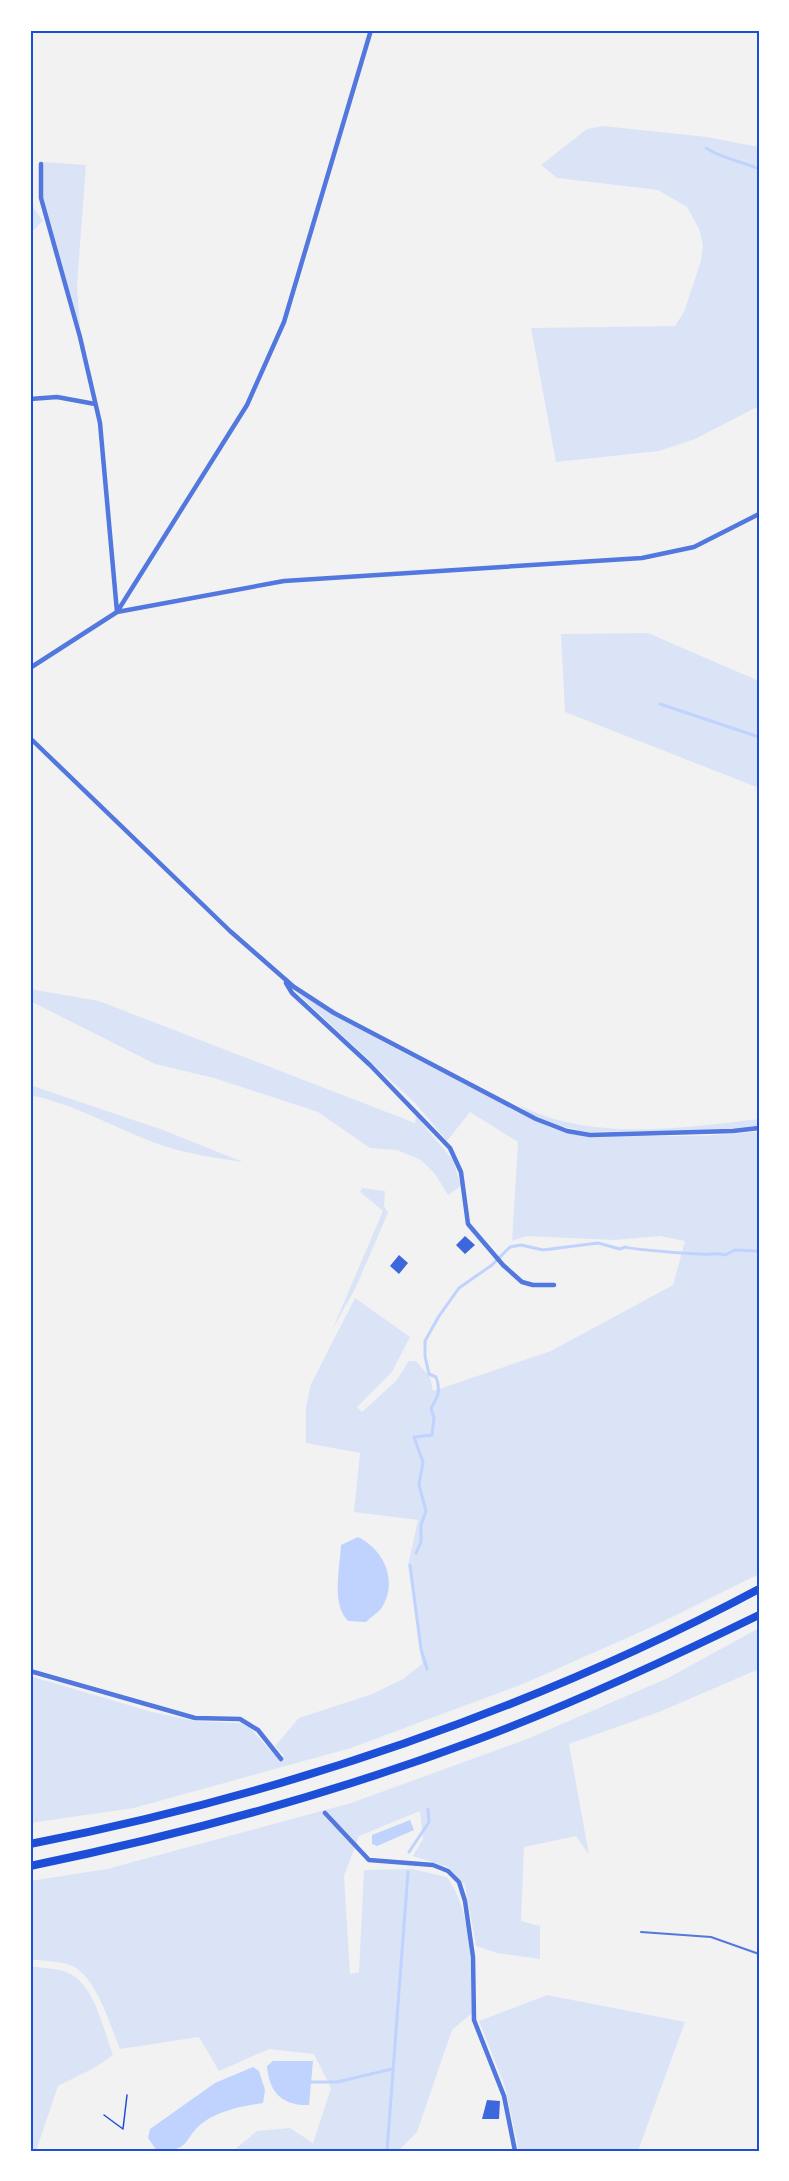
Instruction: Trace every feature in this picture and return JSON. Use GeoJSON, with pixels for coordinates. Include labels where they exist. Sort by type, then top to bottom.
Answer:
{"type":"FeatureCollection","features":[{"type":"Feature","properties":{"kind":"highway"},"geometry":{"type":"LineString","coordinates":[[30,1844],[178,1812],[362,1757],[531,1695],[684,1627],[759,1589]]}},
{"type":"Feature","properties":{"kind":"highway"},"geometry":{"type":"LineString","coordinates":[[30,1866],[105,1851],[257,1811],[475,1741],[626,1678],[759,1615]]}},
{"type":"Feature","properties":{"kind":"street"},"geometry":{"type":"LineString","coordinates":[[117,612],[247,405],[273,351],[305,256],[371,30]]}},
{"type":"Feature","properties":{"kind":"street"},"geometry":{"type":"LineString","coordinates":[[41,164],[41,198],[101,434],[117,612]]}},
{"type":"Feature","properties":{"kind":"street"},"geometry":{"type":"LineString","coordinates":[[30,399],[57,397],[95,404]]}},
{"type":"Feature","properties":{"kind":"street"},"geometry":{"type":"LineString","coordinates":[[30,668],[117,612],[284,581],[642,558],[694,547],[759,514]]}},
{"type":"Feature","properties":{"kind":"street"},"geometry":{"type":"LineString","coordinates":[[30,738],[230,931],[283,978],[334,1013],[560,1129],[577,1134],[613,1135],[759,1128]]}},
{"type":"Feature","properties":{"kind":"street"},"geometry":{"type":"LineString","coordinates":[[283,978],[292,993],[370,1065],[450,1148],[463,1180],[466,1219],[502,1265],[522,1282],[533,1285],[554,1285]]}},
{"type":"Feature","properties":{"kind":"street"},"geometry":{"type":"LineString","coordinates":[[30,1671],[184,1715],[240,1719],[258,1730],[281,1759]]}},
{"type":"Feature","properties":{"kind":"street"},"geometry":{"type":"LineString","coordinates":[[325,1812],[369,1860],[433,1865],[448,1871],[459,1882],[465,1901],[473,1957],[474,2020],[504,2096],[515,2151]]}},
{"type":"Feature","properties":{"kind":"lane"},"geometry":{"type":"LineString","coordinates":[[641,1932],[672,1932],[711,1937],[759,1954]]}},
{"type":"Feature","properties":{"kind":"path"},"geometry":{"type":"LineString","coordinates":[[104,2115],[123,2129],[127,2095]]}},
{"type":"Feature","properties":{"kind":"shaded area"},"geometry":{"type":"Polygon","coordinates":[[[603,126],[707,137],[759,147],[759,406],[695,439],[659,451],[556,462],[531,328],[675,326],[684,312],[701,261],[703,245],[699,229],[687,207],[658,190],[557,178],[541,165],[587,129],[603,126]]]}},
{"type":"Feature","properties":{"kind":"shaded area"},"geometry":{"type":"Polygon","coordinates":[[[42,162],[86,165],[77,285],[80,328],[42,198],[42,162]]]}},
{"type":"Feature","properties":{"kind":"shaded area"},"geometry":{"type":"Polygon","coordinates":[[[30,203],[43,221],[30,233],[30,203]]]}},
{"type":"Feature","properties":{"kind":"shaded area"},"geometry":{"type":"Polygon","coordinates":[[[648,633],[759,681],[759,788],[565,712],[561,634],[648,633]]]}},
{"type":"Feature","properties":{"kind":"shaded area"},"geometry":{"type":"Polygon","coordinates":[[[30,989],[99,1001],[415,1123],[416,1116],[453,1160],[461,1186],[448,1195],[435,1174],[421,1160],[397,1150],[370,1148],[318,1112],[214,1078],[155,1064],[30,1001],[30,989]]]}},
{"type":"Feature","properties":{"kind":"shaded area"},"geometry":{"type":"Polygon","coordinates":[[[295,991],[390,1045],[551,1128],[588,1135],[613,1136],[706,1135],[759,1131],[759,1574],[656,1625],[523,1684],[351,1748],[134,1808],[30,1823],[30,1676],[152,1712],[195,1721],[241,1723],[250,1728],[279,1760],[284,1756],[275,1746],[299,1718],[372,1694],[403,1679],[422,1664],[408,1565],[418,1520],[354,1512],[360,1453],[306,1443],[306,1407],[311,1384],[355,1298],[410,1337],[392,1372],[357,1407],[362,1412],[396,1381],[409,1361],[416,1361],[430,1377],[433,1391],[551,1351],[673,1285],[685,1241],[660,1236],[614,1240],[526,1236],[512,1241],[518,1142],[470,1112],[447,1141],[415,1103],[295,991]]]}},
{"type":"Feature","properties":{"kind":"shaded area"},"geometry":{"type":"Polygon","coordinates":[[[30,1085],[163,1130],[243,1162],[192,1153],[144,1139],[80,1111],[30,1095],[30,1085]]]}},
{"type":"Feature","properties":{"kind":"shaded area"},"geometry":{"type":"Polygon","coordinates":[[[519,1105],[547,1117],[606,1128],[668,1128],[759,1119],[759,1127],[733,1130],[588,1132],[550,1124],[529,1114],[519,1105]]]}},
{"type":"Feature","properties":{"kind":"shaded area"},"geometry":{"type":"Polygon","coordinates":[[[362,1188],[385,1191],[384,1206],[388,1213],[355,1289],[332,1330],[383,1211],[360,1192],[362,1188]]]}},
{"type":"Feature","properties":{"kind":"shaded area"},"geometry":{"type":"Polygon","coordinates":[[[759,1628],[759,1669],[659,1712],[569,1744],[589,1855],[576,1836],[524,1847],[521,1921],[540,1926],[540,1959],[497,1953],[476,1946],[465,1885],[448,1867],[413,1856],[423,1839],[420,1811],[359,1836],[344,1876],[350,1974],[359,1972],[364,1870],[412,1869],[447,1877],[462,1908],[469,1943],[472,2013],[452,2030],[417,2132],[398,2151],[233,2151],[257,2131],[290,2128],[313,2143],[331,2088],[314,2054],[269,2049],[219,2071],[199,2037],[120,2049],[100,2000],[86,1977],[67,1964],[30,1959],[30,1881],[107,1869],[351,1803],[527,1739],[668,1678],[759,1628]]]}},
{"type":"Feature","properties":{"kind":"shaded area"},"geometry":{"type":"Polygon","coordinates":[[[30,1966],[63,1971],[74,1976],[82,1984],[96,2006],[113,2055],[96,2067],[58,2086],[36,2151],[30,2151],[30,1966]]]}},
{"type":"Feature","properties":{"kind":"shaded area"},"geometry":{"type":"Polygon","coordinates":[[[547,1995],[685,2022],[638,2151],[519,2151],[505,2087],[479,2021],[547,1995]]]}},
{"type":"Feature","properties":{"kind":"water"},"geometry":{"type":"Polygon","coordinates":[[[358,1537],[375,1550],[381,1558],[388,1577],[389,1588],[381,1609],[366,1622],[348,1621],[343,1614],[338,1596],[341,1545],[358,1537]]]}},
{"type":"Feature","properties":{"kind":"water"},"geometry":{"type":"Polygon","coordinates":[[[410,1820],[414,1830],[377,1846],[372,1844],[372,1835],[410,1820]]]}},
{"type":"Feature","properties":{"kind":"water"},"geometry":{"type":"Polygon","coordinates":[[[273,2061],[313,2061],[309,2105],[284,2100],[274,2090],[267,2066],[273,2061]]]}},
{"type":"Feature","properties":{"kind":"water"},"geometry":{"type":"Polygon","coordinates":[[[253,2067],[259,2071],[265,2090],[263,2103],[219,2114],[205,2121],[177,2149],[157,2151],[148,2138],[150,2129],[215,2083],[253,2067]]]}},
{"type":"Feature","properties":{"kind":"building"},"geometry":{"type":"Polygon","coordinates":[[[465,1236],[475,1245],[465,1254],[456,1245],[465,1236]]]}},
{"type":"Feature","properties":{"kind":"building"},"geometry":{"type":"Polygon","coordinates":[[[399,1255],[408,1263],[399,1274],[390,1266],[399,1255]]]}},
{"type":"Feature","properties":{"kind":"building"},"geometry":{"type":"Polygon","coordinates":[[[487,2100],[500,2101],[499,2119],[482,2119],[487,2100]]]}},
{"type":"Feature","properties":{"kind":"waterway"},"geometry":{"type":"LineString","coordinates":[[706,148],[759,169]]}},
{"type":"Feature","properties":{"kind":"waterway"},"geometry":{"type":"LineString","coordinates":[[660,704],[759,737]]}},
{"type":"Feature","properties":{"kind":"waterway"},"geometry":{"type":"LineString","coordinates":[[416,1553],[421,1542],[421,1525],[426,1511],[419,1485],[423,1462],[414,1437],[432,1435],[434,1418],[431,1408],[438,1390],[436,1377],[429,1374],[425,1356],[425,1341],[459,1288],[492,1265],[510,1247],[521,1245],[543,1250],[598,1243],[620,1249],[625,1247],[725,1255],[735,1250],[759,1251]]}},
{"type":"Feature","properties":{"kind":"waterway"},"geometry":{"type":"LineString","coordinates":[[410,1565],[421,1649],[427,1669]]}},
{"type":"Feature","properties":{"kind":"waterway"},"geometry":{"type":"LineString","coordinates":[[409,1852],[429,1822],[428,1809]]}},
{"type":"Feature","properties":{"kind":"waterway"},"geometry":{"type":"LineString","coordinates":[[387,2151],[408,1872]]}},
{"type":"Feature","properties":{"kind":"waterway"},"geometry":{"type":"LineString","coordinates":[[309,2082],[337,2082],[392,2069]]}}]}
